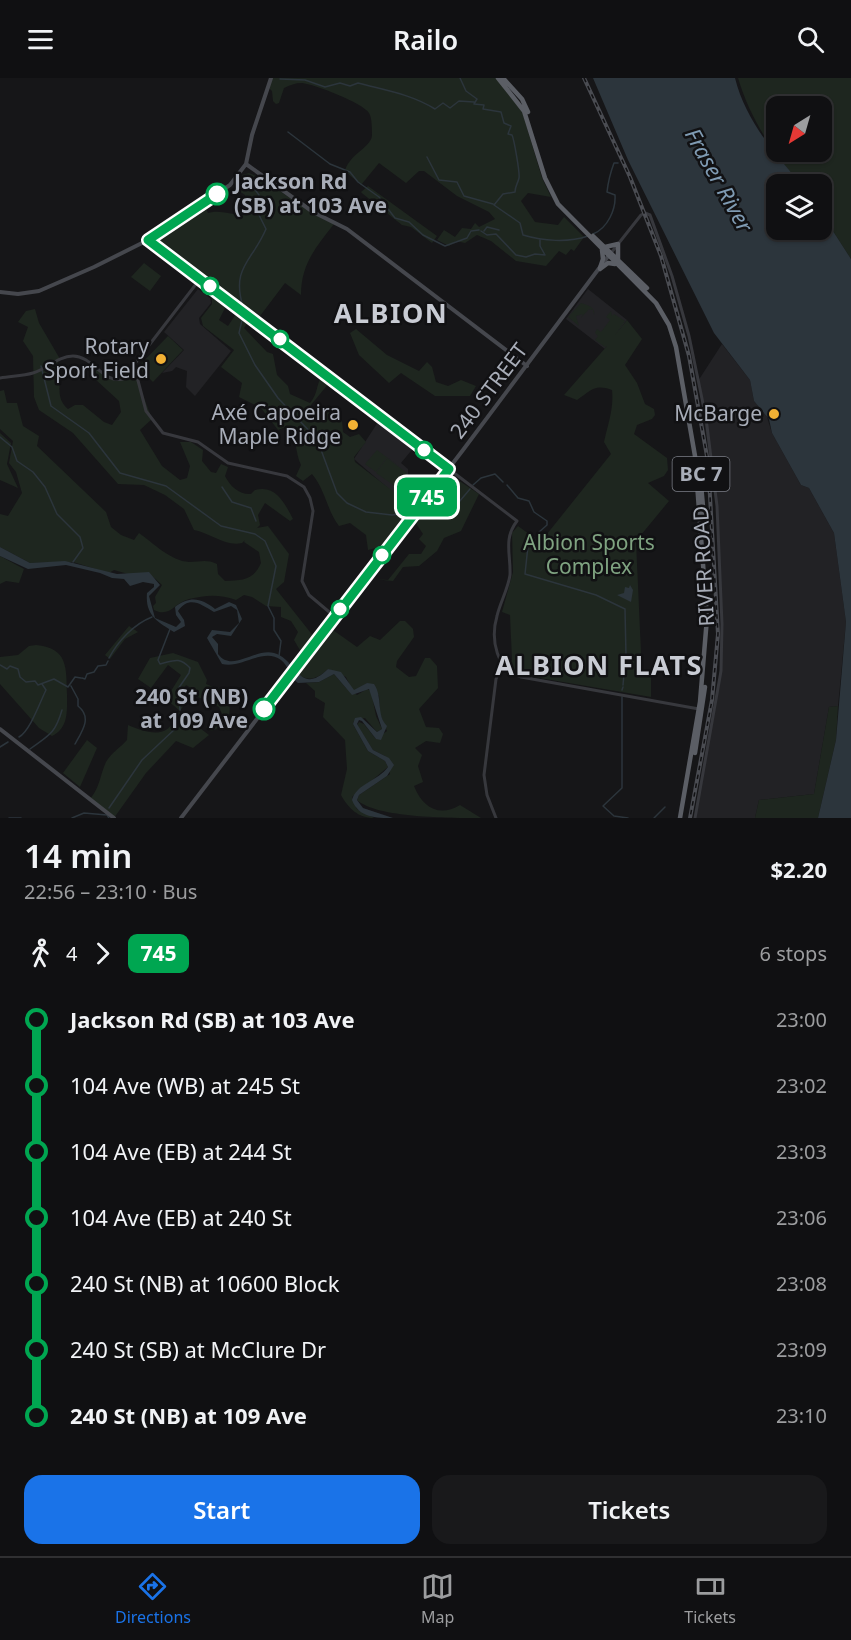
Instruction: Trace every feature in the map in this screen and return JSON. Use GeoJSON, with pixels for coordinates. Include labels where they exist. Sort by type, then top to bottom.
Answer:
{"type":"FeatureCollection","features":[{"type":"Feature","properties":{"kind":"highway","name":"BC 7"},"geometry":{"type":"LineString","coordinates":[[498,78],[524,111],[553,197],[602,248]]}},
{"type":"Feature","properties":{"kind":"highway","name":"BC 7"},"geometry":{"type":"LineString","coordinates":[[503,78],[522,99],[553,191],[572,217],[653,295],[665,312],[675,334],[686,381],[701,475],[707,554],[709,637],[681,818]]}},
{"type":"Feature","properties":{"kind":"highway"},"geometry":{"type":"LineString","coordinates":[[618,244],[620,264],[610,262],[600,269],[604,256],[602,248],[618,244]]}},
{"type":"Feature","properties":{"kind":"highway","name":"BC 7"},"geometry":{"type":"LineString","coordinates":[[681,818],[699,709]]}},
{"type":"Feature","properties":{"kind":"main road"},"geometry":{"type":"LineString","coordinates":[[0,292],[19,294],[39,291],[148,240],[226,188],[248,168],[252,135],[271,78]]}},
{"type":"Feature","properties":{"kind":"main road"},"geometry":{"type":"LineString","coordinates":[[248,168],[313,212],[344,227],[526,366]]}},
{"type":"Feature","properties":{"kind":"main road","name":"240 STREET"},"geometry":{"type":"LineString","coordinates":[[181,818],[610,255]]}},
{"type":"Feature","properties":{"kind":"main road"},"geometry":{"type":"LineString","coordinates":[[0,729],[114,818]]}},
{"type":"Feature","properties":{"kind":"street","name":"240 STREET"},"geometry":{"type":"LineString","coordinates":[[610,255],[639,216],[648,213]]}},
{"type":"Feature","properties":{"kind":"street","name":"RIVER ROAD"},"geometry":{"type":"LineString","coordinates":[[648,213],[672,275],[688,336],[706,418],[717,506],[722,624],[721,671],[695,818]]}},
{"type":"Feature","properties":{"kind":"street"},"geometry":{"type":"LineString","coordinates":[[148,240],[517,521],[508,538],[510,575],[496,622],[497,652],[503,667],[521,677],[699,709]]}},
{"type":"Feature","properties":{"kind":"street"},"geometry":{"type":"LineString","coordinates":[[0,378],[36,372],[62,358],[72,356],[86,360],[113,379],[124,378],[200,279]]}},
{"type":"Feature","properties":{"kind":"street"},"geometry":{"type":"LineString","coordinates":[[133,369],[146,411],[162,432],[197,441],[230,463],[287,476],[304,487],[311,500],[313,511],[302,581],[309,596],[334,616]]}},
{"type":"Feature","properties":{"kind":"street"},"geometry":{"type":"LineString","coordinates":[[496,818],[487,797],[484,775],[496,679],[503,667]]}},
{"type":"Feature","properties":{"kind":"shaded area"},"geometry":{"type":"Polygon","coordinates":[[[198,289],[210,298],[211,303],[199,318],[200,324],[231,351],[195,396],[186,387],[187,371],[176,367],[172,371],[162,373],[184,350],[164,332],[198,289]]]}},
{"type":"Feature","properties":{"kind":"shaded area"},"geometry":{"type":"Polygon","coordinates":[[[588,289],[627,320],[605,349],[566,319],[588,289]]]}},
{"type":"Feature","properties":{"kind":"shaded area"},"geometry":{"type":"Polygon","coordinates":[[[722,344],[750,380],[754,401],[766,414],[772,433],[801,485],[809,488],[834,533],[846,622],[838,706],[829,707],[814,794],[759,800],[755,818],[695,818],[717,699],[722,644],[717,506],[698,381],[722,344]]]}},
{"type":"Feature","properties":{"kind":"shaded area"},"geometry":{"type":"Polygon","coordinates":[[[380,419],[415,446],[401,463],[408,469],[408,477],[396,495],[354,459],[380,419]]]}},
{"type":"Feature","properties":{"kind":"green space"},"geometry":{"type":"Polygon","coordinates":[[[271,78],[496,78],[522,111],[542,178],[551,197],[528,193],[521,201],[535,222],[558,225],[564,217],[584,237],[574,251],[571,249],[566,255],[559,251],[546,266],[516,261],[491,241],[477,235],[465,243],[456,241],[449,246],[437,240],[444,230],[455,237],[462,228],[471,229],[475,223],[479,227],[495,219],[489,212],[457,196],[424,171],[419,171],[406,183],[379,163],[361,185],[345,171],[351,160],[371,139],[372,124],[369,113],[358,104],[338,95],[302,83],[284,88],[279,103],[276,104],[273,101],[272,91],[268,87],[271,78]]]}},
{"type":"Feature","properties":{"kind":"green space"},"geometry":{"type":"Polygon","coordinates":[[[738,78],[851,78],[851,259],[832,230],[832,174],[793,174],[783,162],[832,162],[832,96],[766,96],[766,138],[749,107],[738,78]]]}},
{"type":"Feature","properties":{"kind":"green space"},"geometry":{"type":"Polygon","coordinates":[[[249,173],[261,178],[313,214],[334,224],[311,256],[304,274],[301,295],[285,283],[257,320],[151,240],[204,204],[208,213],[244,214],[247,209],[245,195],[233,187],[242,175],[249,173]]]}},
{"type":"Feature","properties":{"kind":"green space"},"geometry":{"type":"Polygon","coordinates":[[[368,186],[437,236],[432,243],[411,227],[402,225],[363,194],[361,192],[368,186]]]}},
{"type":"Feature","properties":{"kind":"green space"},"geometry":{"type":"Polygon","coordinates":[[[144,263],[161,276],[150,291],[131,277],[144,263]]]}},
{"type":"Feature","properties":{"kind":"green space"},"geometry":{"type":"Polygon","coordinates":[[[200,279],[225,308],[219,320],[228,326],[238,311],[249,321],[244,328],[267,352],[273,354],[277,375],[288,386],[290,394],[310,403],[322,376],[329,383],[311,405],[312,410],[330,409],[342,421],[343,432],[350,437],[359,434],[366,442],[354,457],[355,462],[412,506],[383,546],[368,550],[366,535],[350,523],[339,526],[312,474],[303,481],[296,476],[301,465],[293,435],[288,426],[278,430],[261,408],[239,397],[242,383],[221,367],[234,350],[203,326],[201,318],[212,304],[212,298],[201,288],[200,279]]]}},
{"type":"Feature","properties":{"kind":"green space"},"geometry":{"type":"Polygon","coordinates":[[[581,303],[594,310],[594,315],[593,310],[589,309],[581,318],[583,314],[576,316],[579,326],[568,317],[581,303]]]}},
{"type":"Feature","properties":{"kind":"green space"},"geometry":{"type":"Polygon","coordinates":[[[35,309],[39,323],[60,359],[57,361],[60,393],[63,404],[68,409],[75,405],[83,405],[104,422],[112,425],[121,412],[119,401],[95,379],[95,367],[113,379],[125,377],[133,369],[152,419],[140,430],[162,466],[180,480],[187,478],[190,466],[180,442],[191,442],[203,450],[202,461],[211,472],[216,473],[221,464],[228,467],[225,476],[239,491],[251,494],[255,490],[269,490],[279,497],[293,519],[290,521],[265,503],[258,515],[260,525],[242,543],[230,543],[194,530],[184,509],[165,495],[144,485],[118,484],[73,433],[39,410],[34,397],[33,356],[23,341],[28,327],[18,322],[26,311],[35,309]]]}},
{"type":"Feature","properties":{"kind":"green space","name":"Albion Sports Complex"},"geometry":{"type":"Polygon","coordinates":[[[611,311],[612,316],[614,314],[625,321],[615,335],[627,320],[642,339],[625,365],[637,383],[645,404],[654,409],[655,415],[652,419],[637,425],[634,434],[667,458],[668,470],[664,476],[648,483],[669,501],[636,541],[642,675],[651,676],[651,697],[522,675],[513,672],[506,664],[512,660],[510,615],[502,612],[513,572],[512,533],[518,526],[540,542],[538,550],[543,539],[611,454],[604,442],[611,410],[612,390],[597,388],[577,400],[564,395],[607,346],[595,340],[598,336],[595,333],[597,329],[601,332],[610,320],[606,317],[611,311]]]}},
{"type":"Feature","properties":{"kind":"green space"},"geometry":{"type":"Polygon","coordinates":[[[356,329],[387,355],[419,371],[427,362],[432,367],[436,382],[448,386],[461,380],[476,386],[470,396],[435,396],[401,373],[389,383],[359,355],[350,333],[356,329]]]}},
{"type":"Feature","properties":{"kind":"green space","name":"Rotary Sport Field"},"geometry":{"type":"Polygon","coordinates":[[[168,336],[183,350],[153,382],[138,367],[168,336]]]}},
{"type":"Feature","properties":{"kind":"green space"},"geometry":{"type":"Polygon","coordinates":[[[4,390],[7,403],[17,403],[23,426],[39,436],[37,446],[106,512],[111,527],[121,535],[134,540],[139,533],[162,551],[182,561],[213,562],[217,564],[218,574],[225,581],[231,581],[251,576],[258,569],[261,563],[259,552],[244,542],[257,528],[268,526],[289,554],[284,582],[276,589],[314,637],[301,652],[294,640],[298,632],[291,621],[281,617],[281,607],[266,606],[252,597],[244,595],[236,600],[218,596],[201,597],[189,599],[168,611],[159,612],[154,610],[153,606],[162,585],[149,574],[128,574],[114,570],[109,573],[73,562],[30,563],[0,547],[0,514],[8,516],[22,493],[16,472],[9,463],[13,441],[0,429],[0,391],[4,390]]]}},
{"type":"Feature","properties":{"kind":"green space"},"geometry":{"type":"Polygon","coordinates":[[[0,433],[11,443],[7,464],[18,488],[0,480],[0,433]]]}},
{"type":"Feature","properties":{"kind":"green space"},"geometry":{"type":"Polygon","coordinates":[[[377,450],[387,457],[376,472],[365,464],[377,450]]]}},
{"type":"Feature","properties":{"kind":"green space"},"geometry":{"type":"Polygon","coordinates":[[[387,458],[407,473],[396,487],[376,473],[387,458]]]}},
{"type":"Feature","properties":{"kind":"green space"},"geometry":{"type":"Polygon","coordinates":[[[449,474],[479,494],[461,531],[444,538],[437,551],[419,566],[403,567],[393,581],[374,579],[388,580],[409,554],[421,554],[426,546],[419,539],[423,534],[413,519],[449,474]]]}},
{"type":"Feature","properties":{"kind":"green space"},"geometry":{"type":"Polygon","coordinates":[[[0,556],[24,569],[19,583],[6,581],[0,584],[0,556]]]}},
{"type":"Feature","properties":{"kind":"green space"},"geometry":{"type":"Polygon","coordinates":[[[400,621],[405,621],[413,629],[414,637],[397,661],[396,667],[409,677],[416,676],[425,658],[430,658],[437,666],[438,688],[419,709],[426,727],[439,728],[443,734],[440,743],[426,741],[415,748],[422,755],[418,766],[423,782],[414,786],[422,800],[432,808],[445,810],[460,805],[481,818],[397,814],[367,806],[357,800],[359,795],[390,774],[385,756],[373,750],[357,725],[359,722],[364,724],[376,739],[387,731],[380,714],[379,696],[367,683],[357,690],[352,690],[346,677],[328,669],[308,679],[296,672],[330,628],[357,647],[370,636],[380,640],[400,621]]]}},
{"type":"Feature","properties":{"kind":"green space"},"geometry":{"type":"Polygon","coordinates":[[[129,626],[138,632],[125,639],[110,659],[105,655],[129,626]]]}},
{"type":"Feature","properties":{"kind":"green space"},"geometry":{"type":"Polygon","coordinates":[[[36,645],[55,650],[64,661],[67,712],[62,728],[52,736],[39,728],[0,684],[0,657],[18,655],[29,646],[36,645]]]}},
{"type":"Feature","properties":{"kind":"green space"},"geometry":{"type":"Polygon","coordinates":[[[173,653],[198,662],[207,680],[206,684],[223,691],[227,698],[230,709],[227,719],[212,731],[206,727],[222,714],[219,707],[198,697],[194,690],[186,685],[181,695],[184,705],[180,711],[166,699],[181,675],[168,665],[151,688],[138,679],[150,658],[173,653]]]}},
{"type":"Feature","properties":{"kind":"green space"},"geometry":{"type":"Polygon","coordinates":[[[334,674],[346,688],[357,695],[367,689],[371,691],[376,716],[382,729],[377,732],[365,718],[354,721],[353,724],[368,751],[385,761],[388,767],[352,797],[357,809],[374,818],[368,818],[354,811],[341,795],[347,769],[345,740],[323,717],[325,703],[315,697],[315,691],[306,683],[319,682],[334,674]]]}},
{"type":"Feature","properties":{"kind":"green space"},"geometry":{"type":"Polygon","coordinates":[[[838,706],[836,740],[818,818],[755,818],[759,800],[814,794],[829,707],[838,706]]]}},
{"type":"Feature","properties":{"kind":"green space"},"geometry":{"type":"Polygon","coordinates":[[[176,710],[209,735],[193,748],[176,741],[146,773],[114,818],[90,799],[106,762],[127,740],[128,725],[151,732],[162,732],[171,725],[176,710]]]}},
{"type":"Feature","properties":{"kind":"green space"},"geometry":{"type":"Polygon","coordinates":[[[87,740],[97,748],[80,787],[63,773],[87,740]]]}},
{"type":"Feature","properties":{"kind":"water","name":"Fraser River"},"geometry":{"type":"Polygon","coordinates":[[[593,78],[735,78],[746,108],[766,141],[766,162],[783,162],[793,174],[766,174],[766,240],[832,240],[832,230],[851,259],[851,818],[818,818],[836,740],[846,622],[834,533],[809,488],[801,485],[772,433],[769,419],[754,401],[750,380],[714,333],[628,160],[593,78]]]}},
{"type":"Feature","properties":{"kind":"water"},"geometry":{"type":"Polygon","coordinates":[[[0,547],[30,563],[65,561],[117,574],[149,572],[160,585],[149,596],[155,618],[176,627],[181,622],[176,615],[175,607],[186,601],[201,601],[215,609],[229,602],[236,605],[242,619],[231,636],[217,634],[212,637],[218,644],[218,654],[224,659],[237,661],[266,652],[274,653],[288,662],[304,678],[318,677],[328,669],[341,672],[354,690],[367,683],[374,684],[382,717],[387,726],[381,740],[376,739],[362,721],[359,720],[357,724],[373,750],[389,758],[394,765],[387,776],[359,795],[357,800],[363,808],[393,818],[364,814],[352,800],[358,790],[388,767],[385,761],[368,751],[353,724],[355,718],[361,717],[377,732],[382,729],[369,689],[352,695],[334,674],[319,682],[298,683],[284,662],[274,657],[260,657],[230,665],[222,664],[207,638],[212,630],[230,632],[239,623],[237,610],[231,606],[214,612],[195,602],[186,603],[178,611],[185,626],[174,632],[157,621],[150,612],[147,593],[154,587],[154,584],[143,582],[130,586],[124,579],[112,578],[66,565],[28,569],[0,556],[0,547]]]}},
{"type":"Feature","properties":{"kind":"water"},"geometry":{"type":"Polygon","coordinates":[[[630,585],[633,590],[631,602],[617,595],[624,593],[625,587],[629,588],[630,585]]]}},
{"type":"Feature","properties":{"kind":"waterway"},"geometry":{"type":"LineString","coordinates":[[460,78],[466,91],[477,99],[474,104],[484,105],[483,109],[501,112],[504,123],[511,126],[508,134],[513,138],[519,178],[515,192],[503,194],[494,205],[520,223],[523,235],[556,240],[572,240],[588,236]]}},
{"type":"Feature","properties":{"kind":"waterway"},"geometry":{"type":"LineString","coordinates":[[280,79],[305,80],[325,87],[340,83],[350,86],[358,83],[407,96],[435,109],[443,103],[450,108],[459,101],[474,102]]}},
{"type":"Feature","properties":{"kind":"waterway"},"geometry":{"type":"LineString","coordinates":[[288,132],[330,164],[350,172],[358,182],[379,197],[395,218],[409,222],[423,235],[445,246],[467,238],[471,231],[479,230]]}},
{"type":"Feature","properties":{"kind":"waterway"},"geometry":{"type":"LineString","coordinates":[[427,157],[439,180],[457,182],[464,196],[493,204]]}},
{"type":"Feature","properties":{"kind":"waterway"},"geometry":{"type":"LineString","coordinates":[[593,234],[607,223],[612,212],[615,195],[607,192],[614,163],[618,163]]}},
{"type":"Feature","properties":{"kind":"waterway"},"geometry":{"type":"LineString","coordinates":[[243,307],[240,294],[241,273],[266,229],[258,213],[259,195],[248,180]]}},
{"type":"Feature","properties":{"kind":"waterway"},"geometry":{"type":"LineString","coordinates":[[484,231],[487,227],[499,230]]}},
{"type":"Feature","properties":{"kind":"waterway"},"geometry":{"type":"LineString","coordinates":[[481,231],[487,235],[496,234],[516,255],[526,257],[535,254],[545,255],[540,246],[540,240]]}},
{"type":"Feature","properties":{"kind":"waterway"},"geometry":{"type":"LineString","coordinates":[[243,316],[239,333],[255,365],[278,398],[317,439],[337,493],[347,503],[366,512],[392,515],[408,513]]}},
{"type":"Feature","properties":{"kind":"waterway"},"geometry":{"type":"LineString","coordinates":[[41,366],[51,406],[89,433],[120,473],[166,486],[221,526],[255,534],[265,541],[276,566],[268,606],[274,618],[274,630],[281,641],[279,656]]}},
{"type":"Feature","properties":{"kind":"waterway"},"geometry":{"type":"LineString","coordinates":[[0,437],[12,447],[17,461],[33,472],[45,487],[57,514],[80,537],[83,548],[73,562]]}},
{"type":"Feature","properties":{"kind":"waterway"},"geometry":{"type":"LineString","coordinates":[[473,485],[481,478],[495,474],[503,482]]}},
{"type":"Feature","properties":{"kind":"waterway"},"geometry":{"type":"LineString","coordinates":[[507,485],[518,498],[529,501],[534,512],[547,521],[547,525],[538,533]]}},
{"type":"Feature","properties":{"kind":"waterway"},"geometry":{"type":"LineString","coordinates":[[222,487],[232,502],[251,508],[256,521]]}},
{"type":"Feature","properties":{"kind":"waterway"},"geometry":{"type":"LineString","coordinates":[[421,512],[459,502],[470,489]]}},
{"type":"Feature","properties":{"kind":"waterway"},"geometry":{"type":"LineString","coordinates":[[534,538],[528,546],[525,574],[596,595],[625,609],[626,656]]}},
{"type":"Feature","properties":{"kind":"waterway"},"geometry":{"type":"LineString","coordinates":[[109,658],[127,634],[152,617]]}},
{"type":"Feature","properties":{"kind":"waterway"},"geometry":{"type":"LineString","coordinates":[[170,629],[158,660],[160,664],[179,661],[190,668],[178,689],[180,710]]}},
{"type":"Feature","properties":{"kind":"waterway"},"geometry":{"type":"LineString","coordinates":[[624,672],[626,659]]}},
{"type":"Feature","properties":{"kind":"waterway"},"geometry":{"type":"LineString","coordinates":[[82,678],[85,679],[87,674],[94,672],[98,666],[106,665],[108,661]]}},
{"type":"Feature","properties":{"kind":"waterway"},"geometry":{"type":"LineString","coordinates":[[0,665],[7,669],[10,666],[18,669],[20,677],[26,682],[35,681],[38,685],[54,679],[68,687],[75,677],[81,678]]}},
{"type":"Feature","properties":{"kind":"waterway"},"geometry":{"type":"LineString","coordinates":[[623,685],[624,674]]}},
{"type":"Feature","properties":{"kind":"waterway"},"geometry":{"type":"LineString","coordinates":[[19,737],[31,723],[46,690],[42,684]]}},
{"type":"Feature","properties":{"kind":"waterway"},"geometry":{"type":"LineString","coordinates":[[71,686],[78,699],[78,706],[85,715],[85,724],[75,744]]}},
{"type":"Feature","properties":{"kind":"waterway"},"geometry":{"type":"LineString","coordinates":[[622,697],[622,788],[603,806],[614,816],[628,818]]}},
{"type":"Feature","properties":{"kind":"waterway"},"geometry":{"type":"LineString","coordinates":[[30,749],[50,733],[57,724],[62,710]]}},
{"type":"Feature","properties":{"kind":"waterway"},"geometry":{"type":"LineString","coordinates":[[109,808],[142,760],[176,728],[178,714]]}},
{"type":"Feature","properties":{"kind":"waterway"},"geometry":{"type":"LineString","coordinates":[[0,747],[8,742]]}},
{"type":"Feature","properties":{"kind":"waterway"},"geometry":{"type":"LineString","coordinates":[[654,818],[665,807]]}},
{"type":"Feature","properties":{"kind":"waterway"},"geometry":{"type":"LineString","coordinates":[[72,818],[84,813],[107,815],[109,818]]}},
{"type":"Feature","properties":{"kind":"waterway"},"geometry":{"type":"LineString","coordinates":[[9,818],[21,818]]}},
{"type":"Feature","properties":{"kind":"railway"},"geometry":{"type":"LineString","coordinates":[[584,78],[630,177],[661,256],[689,356],[708,462],[718,634],[712,700],[690,818]]}},
{"type":"Feature","properties":{"kind":"bus line","name":"745"},"geometry":{"type":"LineString","coordinates":[[217,194],[148,240],[449,469],[264,709]]}},
{"type":"Feature","properties":{"kind":"place","name":"Jackson Rd (SB) at 103 Ave"},"geometry":{"type":"Point","coordinates":[217,194]}},
{"type":"Feature","properties":{"kind":"place","name":"Rotary Sport Field"},"geometry":{"type":"Point","coordinates":[161,359]}},
{"type":"Feature","properties":{"kind":"place","name":"McBarge"},"geometry":{"type":"Point","coordinates":[774,414]}},
{"type":"Feature","properties":{"kind":"place","name":"Axé Capoeira Maple Ridge"},"geometry":{"type":"Point","coordinates":[353,425]}},
{"type":"Feature","properties":{"kind":"place","name":"240 St (NB) at 109 Ave"},"geometry":{"type":"Point","coordinates":[264,709]}},
{"type":"Feature","properties":{"kind":"district","name":"ALBION"},"geometry":{"type":"Point","coordinates":[391,314]}},
{"type":"Feature","properties":{"kind":"district","name":"ALBION FLATS"},"geometry":{"type":"Point","coordinates":[599,666]}}]}
